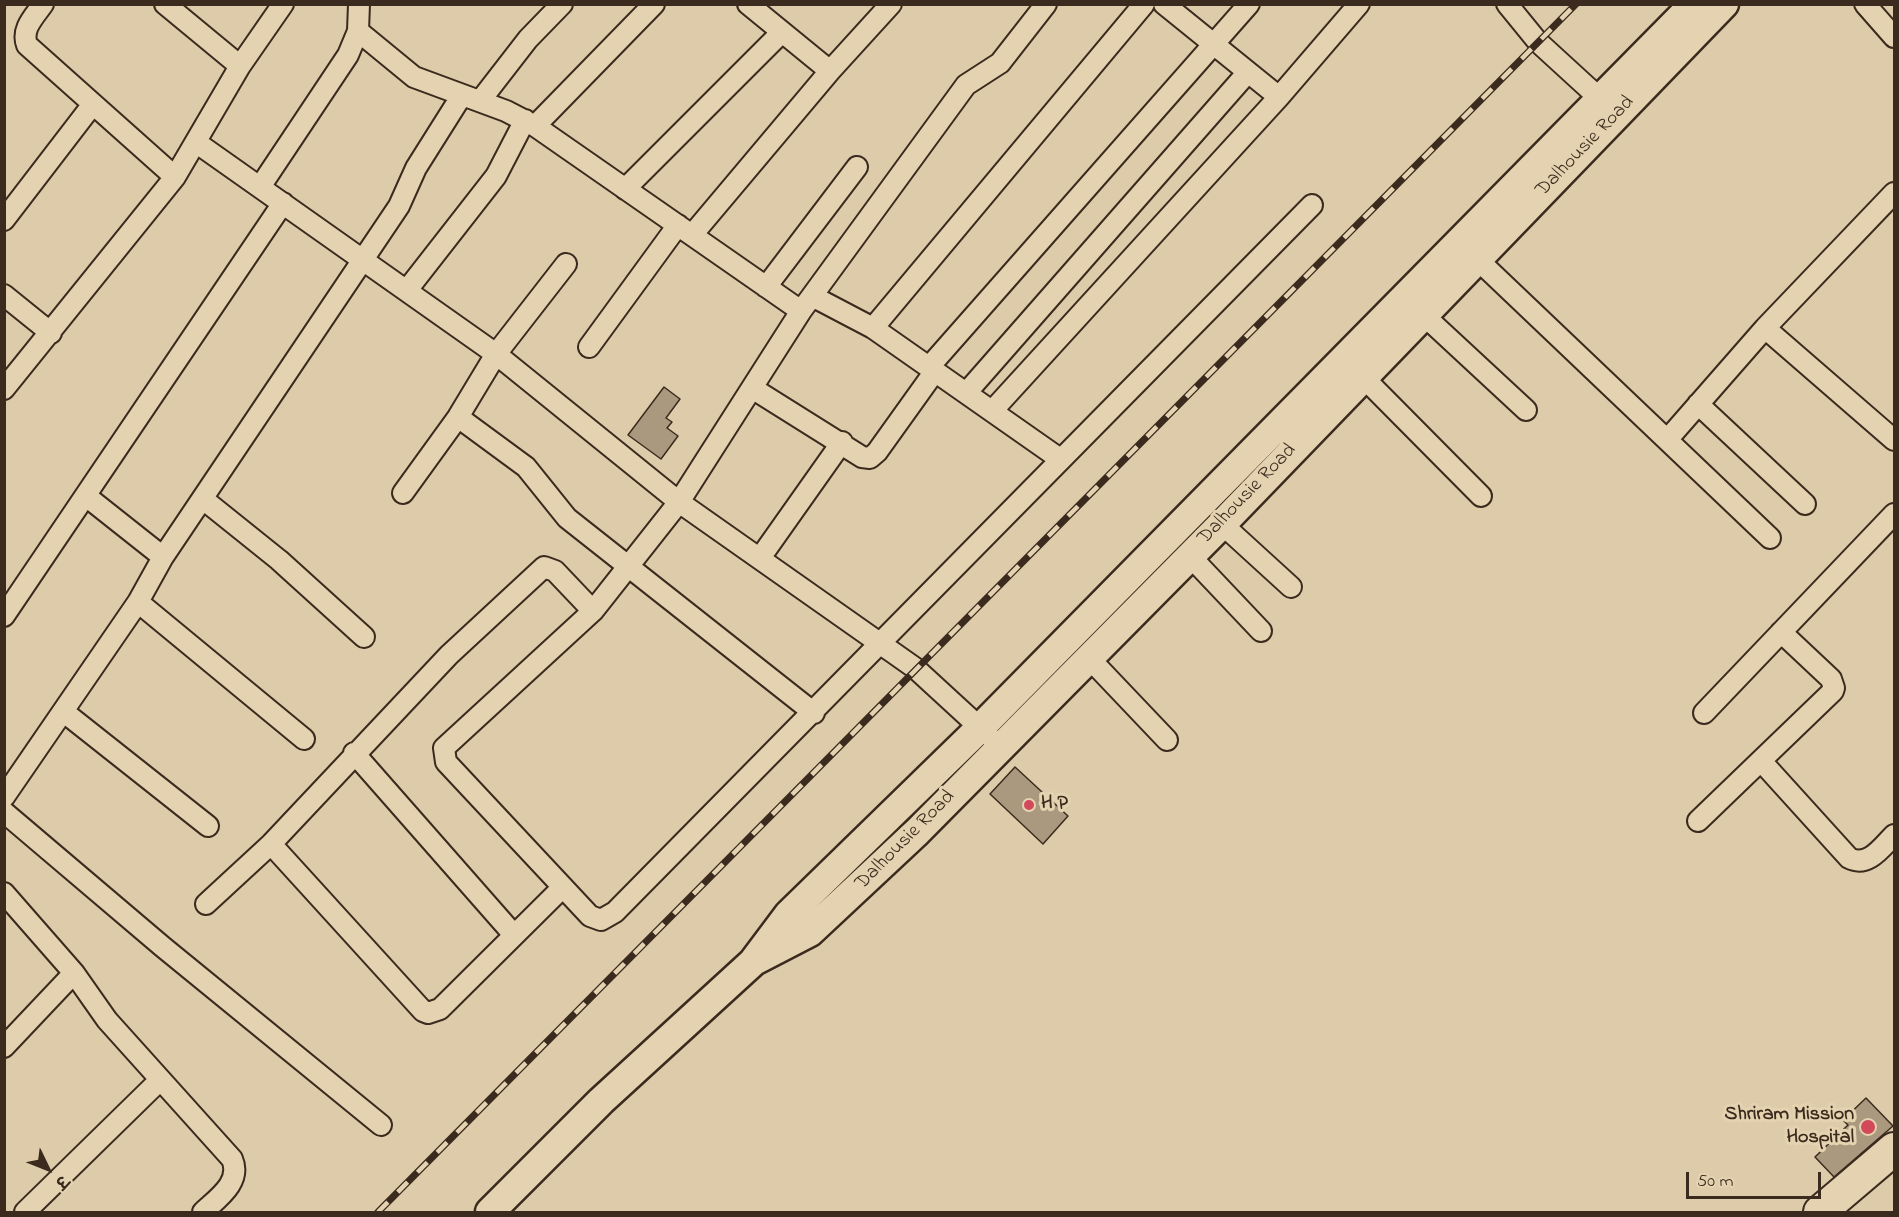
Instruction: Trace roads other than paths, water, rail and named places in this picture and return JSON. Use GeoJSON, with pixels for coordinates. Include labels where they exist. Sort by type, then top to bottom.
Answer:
{"type":"FeatureCollection","features":[{"type":"Feature","properties":{"kind":"main road"},"geometry":{"type":"LineString","coordinates":[[1820,1212],[1894,1149]]}},
{"type":"Feature","properties":{"kind":"street"},"geometry":{"type":"LineString","coordinates":[[43,4],[27,27],[24,36],[27,45],[175,177]]}},
{"type":"Feature","properties":{"kind":"street"},"geometry":{"type":"LineString","coordinates":[[165,4],[240,66]]}},
{"type":"Feature","properties":{"kind":"street"},"geometry":{"type":"LineString","coordinates":[[4,389],[175,177],[197,143],[240,66],[283,4]]}},
{"type":"Feature","properties":{"kind":"street"},"geometry":{"type":"LineString","coordinates":[[260,187],[348,55],[358,31],[359,4]]}},
{"type":"Feature","properties":{"kind":"street"},"geometry":{"type":"LineString","coordinates":[[4,797],[138,602],[163,556],[399,206],[416,168],[471,98],[562,4]]}},
{"type":"Feature","properties":{"kind":"street"},"geometry":{"type":"LineString","coordinates":[[407,290],[496,176],[530,123],[654,4]]}},
{"type":"Feature","properties":{"kind":"street"},"geometry":{"type":"LineString","coordinates":[[748,4],[830,71]]}},
{"type":"Feature","properties":{"kind":"street"},"geometry":{"type":"LineString","coordinates":[[589,347],[685,230],[891,4]]}},
{"type":"Feature","properties":{"kind":"street"},"geometry":{"type":"LineString","coordinates":[[1046,4],[1000,63],[966,85],[806,303],[679,502],[626,566],[593,612],[446,743],[443,752],[446,762],[595,919],[607,918],[814,713],[1060,459],[1312,205]]}},
{"type":"Feature","properties":{"kind":"street"},"geometry":{"type":"LineString","coordinates":[[873,328],[1144,4]]}},
{"type":"Feature","properties":{"kind":"street"},"geometry":{"type":"LineString","coordinates":[[1164,4],[1278,97]]}},
{"type":"Feature","properties":{"kind":"street"},"geometry":{"type":"LineString","coordinates":[[752,388],[842,442],[862,457],[870,458],[874,455],[932,369],[1248,4]]}},
{"type":"Feature","properties":{"kind":"street"},"geometry":{"type":"LineString","coordinates":[[993,410],[1278,97],[1359,4]]}},
{"type":"Feature","properties":{"kind":"street"},"geometry":{"type":"LineString","coordinates":[[1507,4],[1538,42],[1610,108]]}},
{"type":"Feature","properties":{"kind":"street","name":"Dalhousie Road"},"geometry":{"type":"LineString","coordinates":[[490,1212],[600,1101],[753,962],[789,914],[990,737],[1089,658],[1363,377],[1413,306],[1477,259],[1610,108],[1694,4]]}},
{"type":"Feature","properties":{"kind":"street","name":"Dalhousie Road"},"geometry":{"type":"LineString","coordinates":[[990,737],[1610,108],[1724,4]]}},
{"type":"Feature","properties":{"kind":"street"},"geometry":{"type":"LineString","coordinates":[[1865,4],[1894,37]]}},
{"type":"Feature","properties":{"kind":"street"},"geometry":{"type":"LineString","coordinates":[[358,31],[414,77],[530,123],[766,287],[873,328],[1060,459]]}},
{"type":"Feature","properties":{"kind":"street"},"geometry":{"type":"LineString","coordinates":[[626,189],[782,32]]}},
{"type":"Feature","properties":{"kind":"street"},"geometry":{"type":"LineString","coordinates":[[966,392],[1248,72]]}},
{"type":"Feature","properties":{"kind":"street"},"geometry":{"type":"LineString","coordinates":[[4,220],[93,104]]}},
{"type":"Feature","properties":{"kind":"street"},"geometry":{"type":"LineString","coordinates":[[197,143],[496,354],[679,502],[915,668],[990,737]]}},
{"type":"Feature","properties":{"kind":"street"},"geometry":{"type":"LineString","coordinates":[[766,287],[857,167]]}},
{"type":"Feature","properties":{"kind":"street"},"geometry":{"type":"LineString","coordinates":[[1667,440],[1766,328],[1894,193]]}},
{"type":"Feature","properties":{"kind":"street"},"geometry":{"type":"LineString","coordinates":[[6,611],[283,203]]}},
{"type":"Feature","properties":{"kind":"street"},"geometry":{"type":"LineString","coordinates":[[1477,259],[1770,538]]}},
{"type":"Feature","properties":{"kind":"street"},"geometry":{"type":"LineString","coordinates":[[403,493],[458,417],[496,354],[566,264]]}},
{"type":"Feature","properties":{"kind":"street"},"geometry":{"type":"LineString","coordinates":[[4,295],[51,333]]}},
{"type":"Feature","properties":{"kind":"street"},"geometry":{"type":"LineString","coordinates":[[1413,306],[1526,410]]}},
{"type":"Feature","properties":{"kind":"street"},"geometry":{"type":"LineString","coordinates":[[1766,328],[1893,435]]}},
{"type":"Feature","properties":{"kind":"street"},"geometry":{"type":"LineString","coordinates":[[1363,377],[1480,496]]}},
{"type":"Feature","properties":{"kind":"street"},"geometry":{"type":"LineString","coordinates":[[1698,405],[1805,504]]}},
{"type":"Feature","properties":{"kind":"street"},"geometry":{"type":"LineString","coordinates":[[458,417],[526,467],[567,518],[814,713]]}},
{"type":"Feature","properties":{"kind":"street"},"geometry":{"type":"LineString","coordinates":[[760,558],[842,442]]}},
{"type":"Feature","properties":{"kind":"street"},"geometry":{"type":"LineString","coordinates":[[86,496],[163,556]]}},
{"type":"Feature","properties":{"kind":"street"},"geometry":{"type":"LineString","coordinates":[[203,499],[297,575],[364,637]]}},
{"type":"Feature","properties":{"kind":"street"},"geometry":{"type":"LineString","coordinates":[[1704,713],[1894,514]]}},
{"type":"Feature","properties":{"kind":"street"},"geometry":{"type":"LineString","coordinates":[[1222,524],[1291,587]]}},
{"type":"Feature","properties":{"kind":"street"},"geometry":{"type":"LineString","coordinates":[[1189,555],[1262,631]]}},
{"type":"Feature","properties":{"kind":"street"},"geometry":{"type":"LineString","coordinates":[[206,904],[271,843],[449,655],[544,567],[555,571],[593,612]]}},
{"type":"Feature","properties":{"kind":"street"},"geometry":{"type":"LineString","coordinates":[[138,602],[304,739]]}},
{"type":"Feature","properties":{"kind":"street"},"geometry":{"type":"LineString","coordinates":[[1698,821],[1762,762],[1834,688],[1831,679],[1781,632]]}},
{"type":"Feature","properties":{"kind":"street"},"geometry":{"type":"LineString","coordinates":[[1089,658],[1167,740]]}},
{"type":"Feature","properties":{"kind":"street"},"geometry":{"type":"LineString","coordinates":[[64,712],[208,826]]}},
{"type":"Feature","properties":{"kind":"street"},"geometry":{"type":"LineString","coordinates":[[354,753],[514,935]]}},
{"type":"Feature","properties":{"kind":"street"},"geometry":{"type":"LineString","coordinates":[[1762,762],[1854,861],[1867,859],[1894,836]]}},
{"type":"Feature","properties":{"kind":"street"},"geometry":{"type":"LineString","coordinates":[[4,812],[154,940],[381,1125]]}},
{"type":"Feature","properties":{"kind":"street"},"geometry":{"type":"LineString","coordinates":[[271,843],[428,1013],[440,1009],[563,887]]}},
{"type":"Feature","properties":{"kind":"street"},"geometry":{"type":"LineString","coordinates":[[4,893],[74,973],[107,1020],[235,1165],[233,1180],[203,1212]]}},
{"type":"Feature","properties":{"kind":"street"},"geometry":{"type":"LineString","coordinates":[[4,1047],[74,973]]}},
{"type":"Feature","properties":{"kind":"street"},"geometry":{"type":"LineString","coordinates":[[25,1212],[160,1080]]}},
{"type":"Feature","properties":{"kind":"railway"},"geometry":{"type":"LineString","coordinates":[[378,1212],[1576,4]]}},
{"type":"Feature","properties":{"kind":"place","name":"H P"},"geometry":{"type":"Point","coordinates":[1029,805]}},
{"type":"Feature","properties":{"kind":"place","name":"Shriram Mission Hospital"},"geometry":{"type":"Point","coordinates":[1868,1127]}}]}
